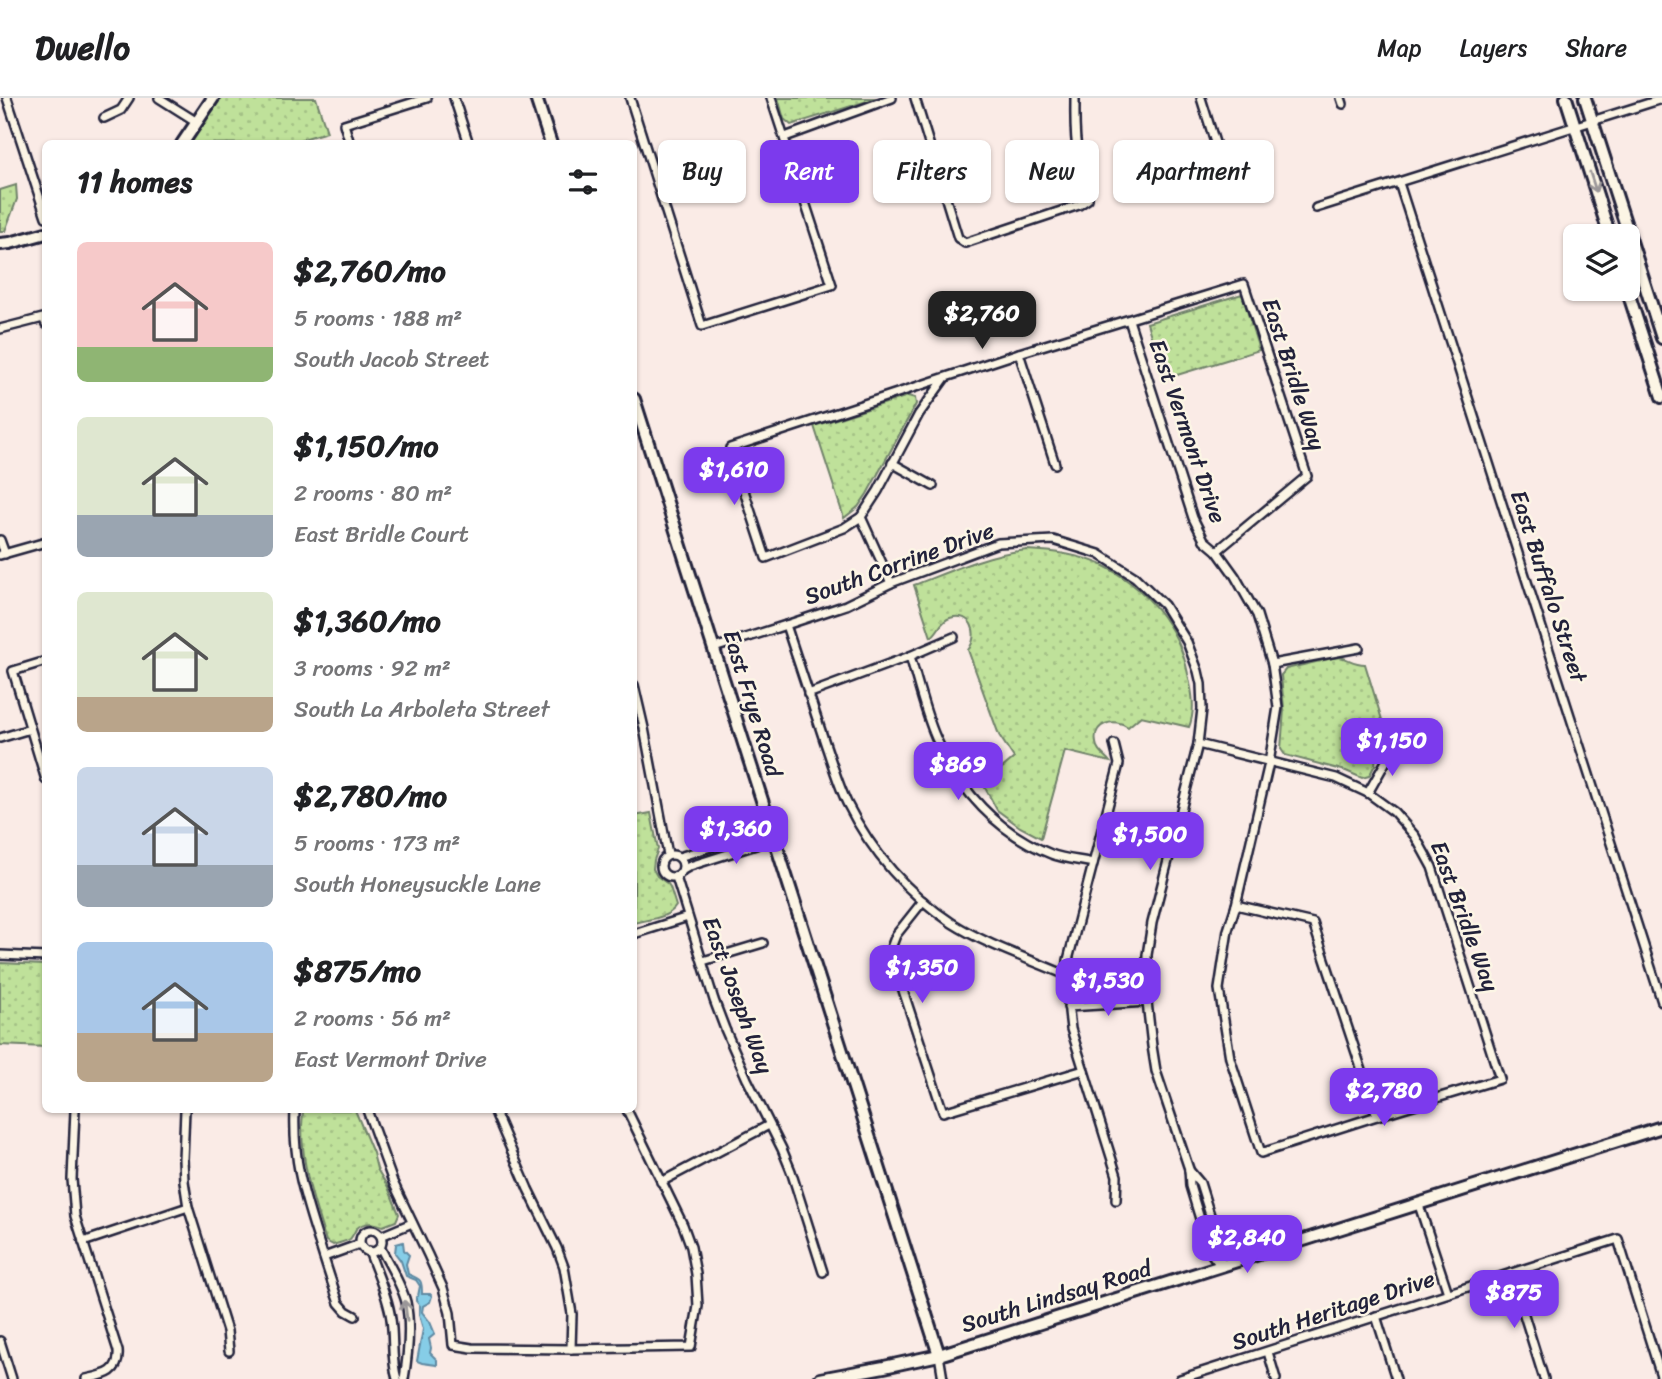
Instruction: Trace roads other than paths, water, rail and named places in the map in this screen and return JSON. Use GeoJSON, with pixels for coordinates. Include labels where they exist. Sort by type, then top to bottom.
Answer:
{"type":"FeatureCollection","features":[{"type":"Feature","properties":{"kind":"main road"},"geometry":{"type":"LineString","coordinates":[[185,140],[213,98]]}},
{"type":"Feature","properties":{"kind":"main road"},"geometry":{"type":"LineString","coordinates":[[536,98],[550,140]]}},
{"type":"Feature","properties":{"kind":"main road"},"geometry":{"type":"LineString","coordinates":[[1566,98],[1606,224]]}},
{"type":"Feature","properties":{"kind":"main road"},"geometry":{"type":"LineString","coordinates":[[1585,98],[1662,338]]}},
{"type":"Feature","properties":{"kind":"main road"},"geometry":{"type":"LineString","coordinates":[[0,244],[42,234]]}},
{"type":"Feature","properties":{"kind":"main road"},"geometry":{"type":"LineString","coordinates":[[1631,301],[1662,397]]}},
{"type":"Feature","properties":{"kind":"main road","name":"East Frye Road"},"geometry":{"type":"LineString","coordinates":[[637,409],[939,1355]]}},
{"type":"Feature","properties":{"kind":"main road","name":"South Lindsay Road"},"geometry":{"type":"LineString","coordinates":[[820,1379],[939,1355],[1662,1127]]}},
{"type":"Feature","properties":{"kind":"street"},"geometry":{"type":"LineString","coordinates":[[7,98],[42,205]]}},
{"type":"Feature","properties":{"kind":"street"},"geometry":{"type":"LineString","coordinates":[[104,118],[121,110],[129,98]]}},
{"type":"Feature","properties":{"kind":"street"},"geometry":{"type":"LineString","coordinates":[[159,98],[197,122]]}},
{"type":"Feature","properties":{"kind":"street"},"geometry":{"type":"LineString","coordinates":[[349,140],[344,124],[398,102],[427,98]]}},
{"type":"Feature","properties":{"kind":"street"},"geometry":{"type":"LineString","coordinates":[[454,98],[467,140]]}},
{"type":"Feature","properties":{"kind":"street"},"geometry":{"type":"LineString","coordinates":[[630,98],[702,326],[832,285],[771,98]]}},
{"type":"Feature","properties":{"kind":"street"},"geometry":{"type":"LineString","coordinates":[[785,137],[892,98]]}},
{"type":"Feature","properties":{"kind":"street"},"geometry":{"type":"LineString","coordinates":[[915,98],[958,238],[965,243],[1080,205],[1088,199],[1089,188],[1078,153],[1074,121],[1075,98]]}},
{"type":"Feature","properties":{"kind":"street"},"geometry":{"type":"LineString","coordinates":[[1201,98],[1214,140]]}},
{"type":"Feature","properties":{"kind":"street"},"geometry":{"type":"LineString","coordinates":[[1316,208],[1662,99]]}},
{"type":"Feature","properties":{"kind":"street","name":"East Buffalo Street"},"geometry":{"type":"LineString","coordinates":[[1399,183],[1662,1002]]}},
{"type":"Feature","properties":{"kind":"street","name":"East Bridle Way"},"geometry":{"type":"LineString","coordinates":[[1129,320],[1244,284],[1307,475],[1217,551]]}},
{"type":"Feature","properties":{"kind":"street"},"geometry":{"type":"LineString","coordinates":[[945,378],[919,414],[861,517],[844,528],[766,558],[730,448],[945,378],[1019,354],[1129,320]]}},
{"type":"Feature","properties":{"kind":"street","name":"East Vermont Drive"},"geometry":{"type":"LineString","coordinates":[[1129,320],[1193,517],[1205,540],[1217,551],[1235,576],[1257,615],[1272,664],[1278,708],[1269,763],[1228,930],[1219,989],[1230,1058],[1261,1153],[1377,1116]]}},
{"type":"Feature","properties":{"kind":"street"},"geometry":{"type":"LineString","coordinates":[[0,329],[42,321]]}},
{"type":"Feature","properties":{"kind":"street"},"geometry":{"type":"LineString","coordinates":[[1019,354],[1055,464]]}},
{"type":"Feature","properties":{"kind":"street"},"geometry":{"type":"LineString","coordinates":[[892,463],[933,486]]}},
{"type":"Feature","properties":{"kind":"street"},"geometry":{"type":"LineString","coordinates":[[861,517],[891,583]]}},
{"type":"Feature","properties":{"kind":"street"},"geometry":{"type":"LineString","coordinates":[[0,540],[2,555],[42,543]]}},
{"type":"Feature","properties":{"kind":"street","name":"South Corrine Drive"},"geometry":{"type":"LineString","coordinates":[[713,648],[846,605],[891,583],[998,543],[1053,540],[1099,554],[1135,577],[1164,605],[1187,642],[1198,671],[1202,709],[1198,744],[1152,923],[1147,954],[1147,1002],[1156,1072],[1189,1169],[1200,1183],[1220,1247],[1221,1266]]}},
{"type":"Feature","properties":{"kind":"street"},"geometry":{"type":"LineString","coordinates":[[786,625],[846,802],[868,839],[898,877],[952,923],[976,936],[1067,974]]}},
{"type":"Feature","properties":{"kind":"street"},"geometry":{"type":"LineString","coordinates":[[808,694],[954,637]]}},
{"type":"Feature","properties":{"kind":"street"},"geometry":{"type":"LineString","coordinates":[[1272,664],[1359,648]]}},
{"type":"Feature","properties":{"kind":"street"},"geometry":{"type":"LineString","coordinates":[[910,656],[935,736],[951,768],[972,798],[999,824],[1022,839],[1052,855],[1093,863]]}},
{"type":"Feature","properties":{"kind":"street"},"geometry":{"type":"LineString","coordinates":[[42,662],[13,671],[42,767]]}},
{"type":"Feature","properties":{"kind":"street","name":"East Joseph Way"},"geometry":{"type":"LineString","coordinates":[[637,698],[668,855],[663,859],[661,868],[666,876],[676,877],[714,1000],[747,1079],[791,1171],[824,1272]]}},
{"type":"Feature","properties":{"kind":"street"},"geometry":{"type":"LineString","coordinates":[[637,729],[644,728]]}},
{"type":"Feature","properties":{"kind":"street"},"geometry":{"type":"LineString","coordinates":[[0,738],[30,729]]}},
{"type":"Feature","properties":{"kind":"street"},"geometry":{"type":"LineString","coordinates":[[1114,744],[1119,764],[1068,960],[1067,974],[1071,1029],[1117,1177],[1116,1200]]}},
{"type":"Feature","properties":{"kind":"street","name":"East Bridle Way"},"geometry":{"type":"LineString","coordinates":[[1198,744],[1336,778],[1368,793],[1394,812],[1415,836],[1432,867],[1500,1079],[1377,1116]]}},
{"type":"Feature","properties":{"kind":"street"},"geometry":{"type":"LineString","coordinates":[[1368,793],[1393,749]]}},
{"type":"Feature","properties":{"kind":"street"},"geometry":{"type":"LineString","coordinates":[[679,857],[755,832],[772,833]]}},
{"type":"Feature","properties":{"kind":"street"},"geometry":{"type":"LineString","coordinates":[[676,877],[690,866],[756,845],[772,833]]}},
{"type":"Feature","properties":{"kind":"street"},"geometry":{"type":"LineString","coordinates":[[668,855],[679,857],[683,870]]}},
{"type":"Feature","properties":{"kind":"street"},"geometry":{"type":"LineString","coordinates":[[923,901],[896,935],[891,948],[943,1112],[1084,1070]]}},
{"type":"Feature","properties":{"kind":"street"},"geometry":{"type":"LineString","coordinates":[[1236,905],[1313,923],[1377,1116]]}},
{"type":"Feature","properties":{"kind":"street"},"geometry":{"type":"LineString","coordinates":[[637,933],[688,917]]}},
{"type":"Feature","properties":{"kind":"street"},"geometry":{"type":"LineString","coordinates":[[703,961],[763,943]]}},
{"type":"Feature","properties":{"kind":"street"},"geometry":{"type":"LineString","coordinates":[[0,955],[42,957]]}},
{"type":"Feature","properties":{"kind":"street"},"geometry":{"type":"LineString","coordinates":[[1068,1007],[1147,1002]]}},
{"type":"Feature","properties":{"kind":"street"},"geometry":{"type":"LineString","coordinates":[[75,1113],[72,1179],[75,1216],[119,1360],[115,1367],[102,1375],[86,1379]]}},
{"type":"Feature","properties":{"kind":"street"},"geometry":{"type":"LineString","coordinates":[[185,1113],[183,1170],[188,1207],[227,1331],[229,1351]]}},
{"type":"Feature","properties":{"kind":"street"},"geometry":{"type":"LineString","coordinates":[[295,1113],[294,1140],[301,1185],[339,1303],[355,1316]]}},
{"type":"Feature","properties":{"kind":"street"},"geometry":{"type":"LineString","coordinates":[[368,1113],[393,1182],[443,1288],[450,1313],[453,1345],[472,1348],[571,1349],[691,1347],[698,1306],[691,1247],[628,1113]]}},
{"type":"Feature","properties":{"kind":"street"},"geometry":{"type":"LineString","coordinates":[[495,1113],[564,1267],[572,1314],[571,1349]]}},
{"type":"Feature","properties":{"kind":"street"},"geometry":{"type":"LineString","coordinates":[[661,1182],[769,1125]]}},
{"type":"Feature","properties":{"kind":"street"},"geometry":{"type":"LineString","coordinates":[[1419,1205],[1448,1293]]}},
{"type":"Feature","properties":{"kind":"street"},"geometry":{"type":"LineString","coordinates":[[83,1242],[188,1207]]}},
{"type":"Feature","properties":{"kind":"street"},"geometry":{"type":"LineString","coordinates":[[381,1236],[412,1223]]}},
{"type":"Feature","properties":{"kind":"street"},"geometry":{"type":"LineString","coordinates":[[367,1230],[373,1230],[381,1236],[380,1247],[375,1251],[364,1249],[360,1244],[362,1234],[367,1230]]}},
{"type":"Feature","properties":{"kind":"street","name":"South Heritage Drive"},"geometry":{"type":"LineString","coordinates":[[1180,1379],[1618,1239],[1662,1379]]}},
{"type":"Feature","properties":{"kind":"street"},"geometry":{"type":"LineString","coordinates":[[324,1257],[360,1244]]}},
{"type":"Feature","properties":{"kind":"street"},"geometry":{"type":"LineString","coordinates":[[380,1247],[400,1285],[406,1304],[408,1339],[404,1379]]}},
{"type":"Feature","properties":{"kind":"street"},"geometry":{"type":"LineString","coordinates":[[369,1251],[391,1316],[397,1379]]}},
{"type":"Feature","properties":{"kind":"street"},"geometry":{"type":"LineString","coordinates":[[1511,1273],[1544,1379]]}},
{"type":"Feature","properties":{"kind":"street"},"geometry":{"type":"LineString","coordinates":[[1376,1316],[1396,1379]]}},
{"type":"Feature","properties":{"kind":"street"},"geometry":{"type":"LineString","coordinates":[[0,1340],[12,1379]]}},
{"type":"Feature","properties":{"kind":"street"},"geometry":{"type":"LineString","coordinates":[[1268,1352],[1276,1379]]}},
{"type":"Feature","properties":{"kind":"street","name":"East Frye Road"},"geometry":{"type":"LineString","coordinates":[[939,1355],[943,1379]]}},
{"type":"Feature","properties":{"kind":"water"},"geometry":{"type":"Polygon","coordinates":[[[403,1242],[404,1250],[409,1255],[406,1264],[408,1274],[420,1281],[422,1294],[432,1296],[430,1302],[423,1306],[422,1312],[435,1334],[429,1339],[430,1353],[437,1360],[437,1365],[417,1361],[423,1329],[419,1315],[420,1306],[416,1301],[420,1286],[416,1280],[406,1276],[395,1253],[396,1244],[403,1242]]]}}]}
